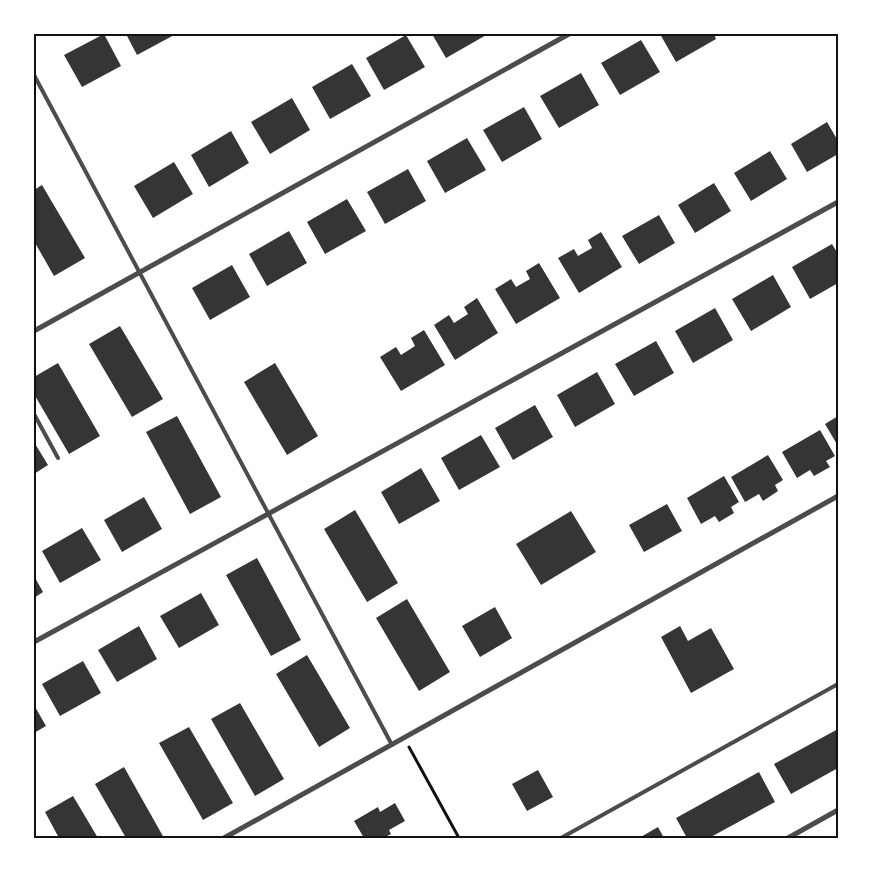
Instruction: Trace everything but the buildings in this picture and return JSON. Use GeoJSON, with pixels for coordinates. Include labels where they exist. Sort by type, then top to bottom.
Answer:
{"type":"FeatureCollection","features":[{"type":"Feature","properties":{"kind":"street"},"geometry":{"type":"LineString","coordinates":[[34,331],[569,34]]}},
{"type":"Feature","properties":{"kind":"street"},"geometry":{"type":"LineString","coordinates":[[34,642],[838,202]]}},
{"type":"Feature","properties":{"kind":"street"},"geometry":{"type":"LineString","coordinates":[[224,838],[838,496]]}},
{"type":"Feature","properties":{"kind":"street"},"geometry":{"type":"LineString","coordinates":[[788,838],[838,810]]}},
{"type":"Feature","properties":{"kind":"lane"},"geometry":{"type":"LineString","coordinates":[[34,75],[392,744]]}},
{"type":"Feature","properties":{"kind":"lane"},"geometry":{"type":"LineString","coordinates":[[34,414],[58,458]]}},
{"type":"Feature","properties":{"kind":"lane"},"geometry":{"type":"LineString","coordinates":[[561,838],[838,684]]}},
{"type":"Feature","properties":{"kind":"path"},"geometry":{"type":"LineString","coordinates":[[404,738],[459,838]]}}]}
